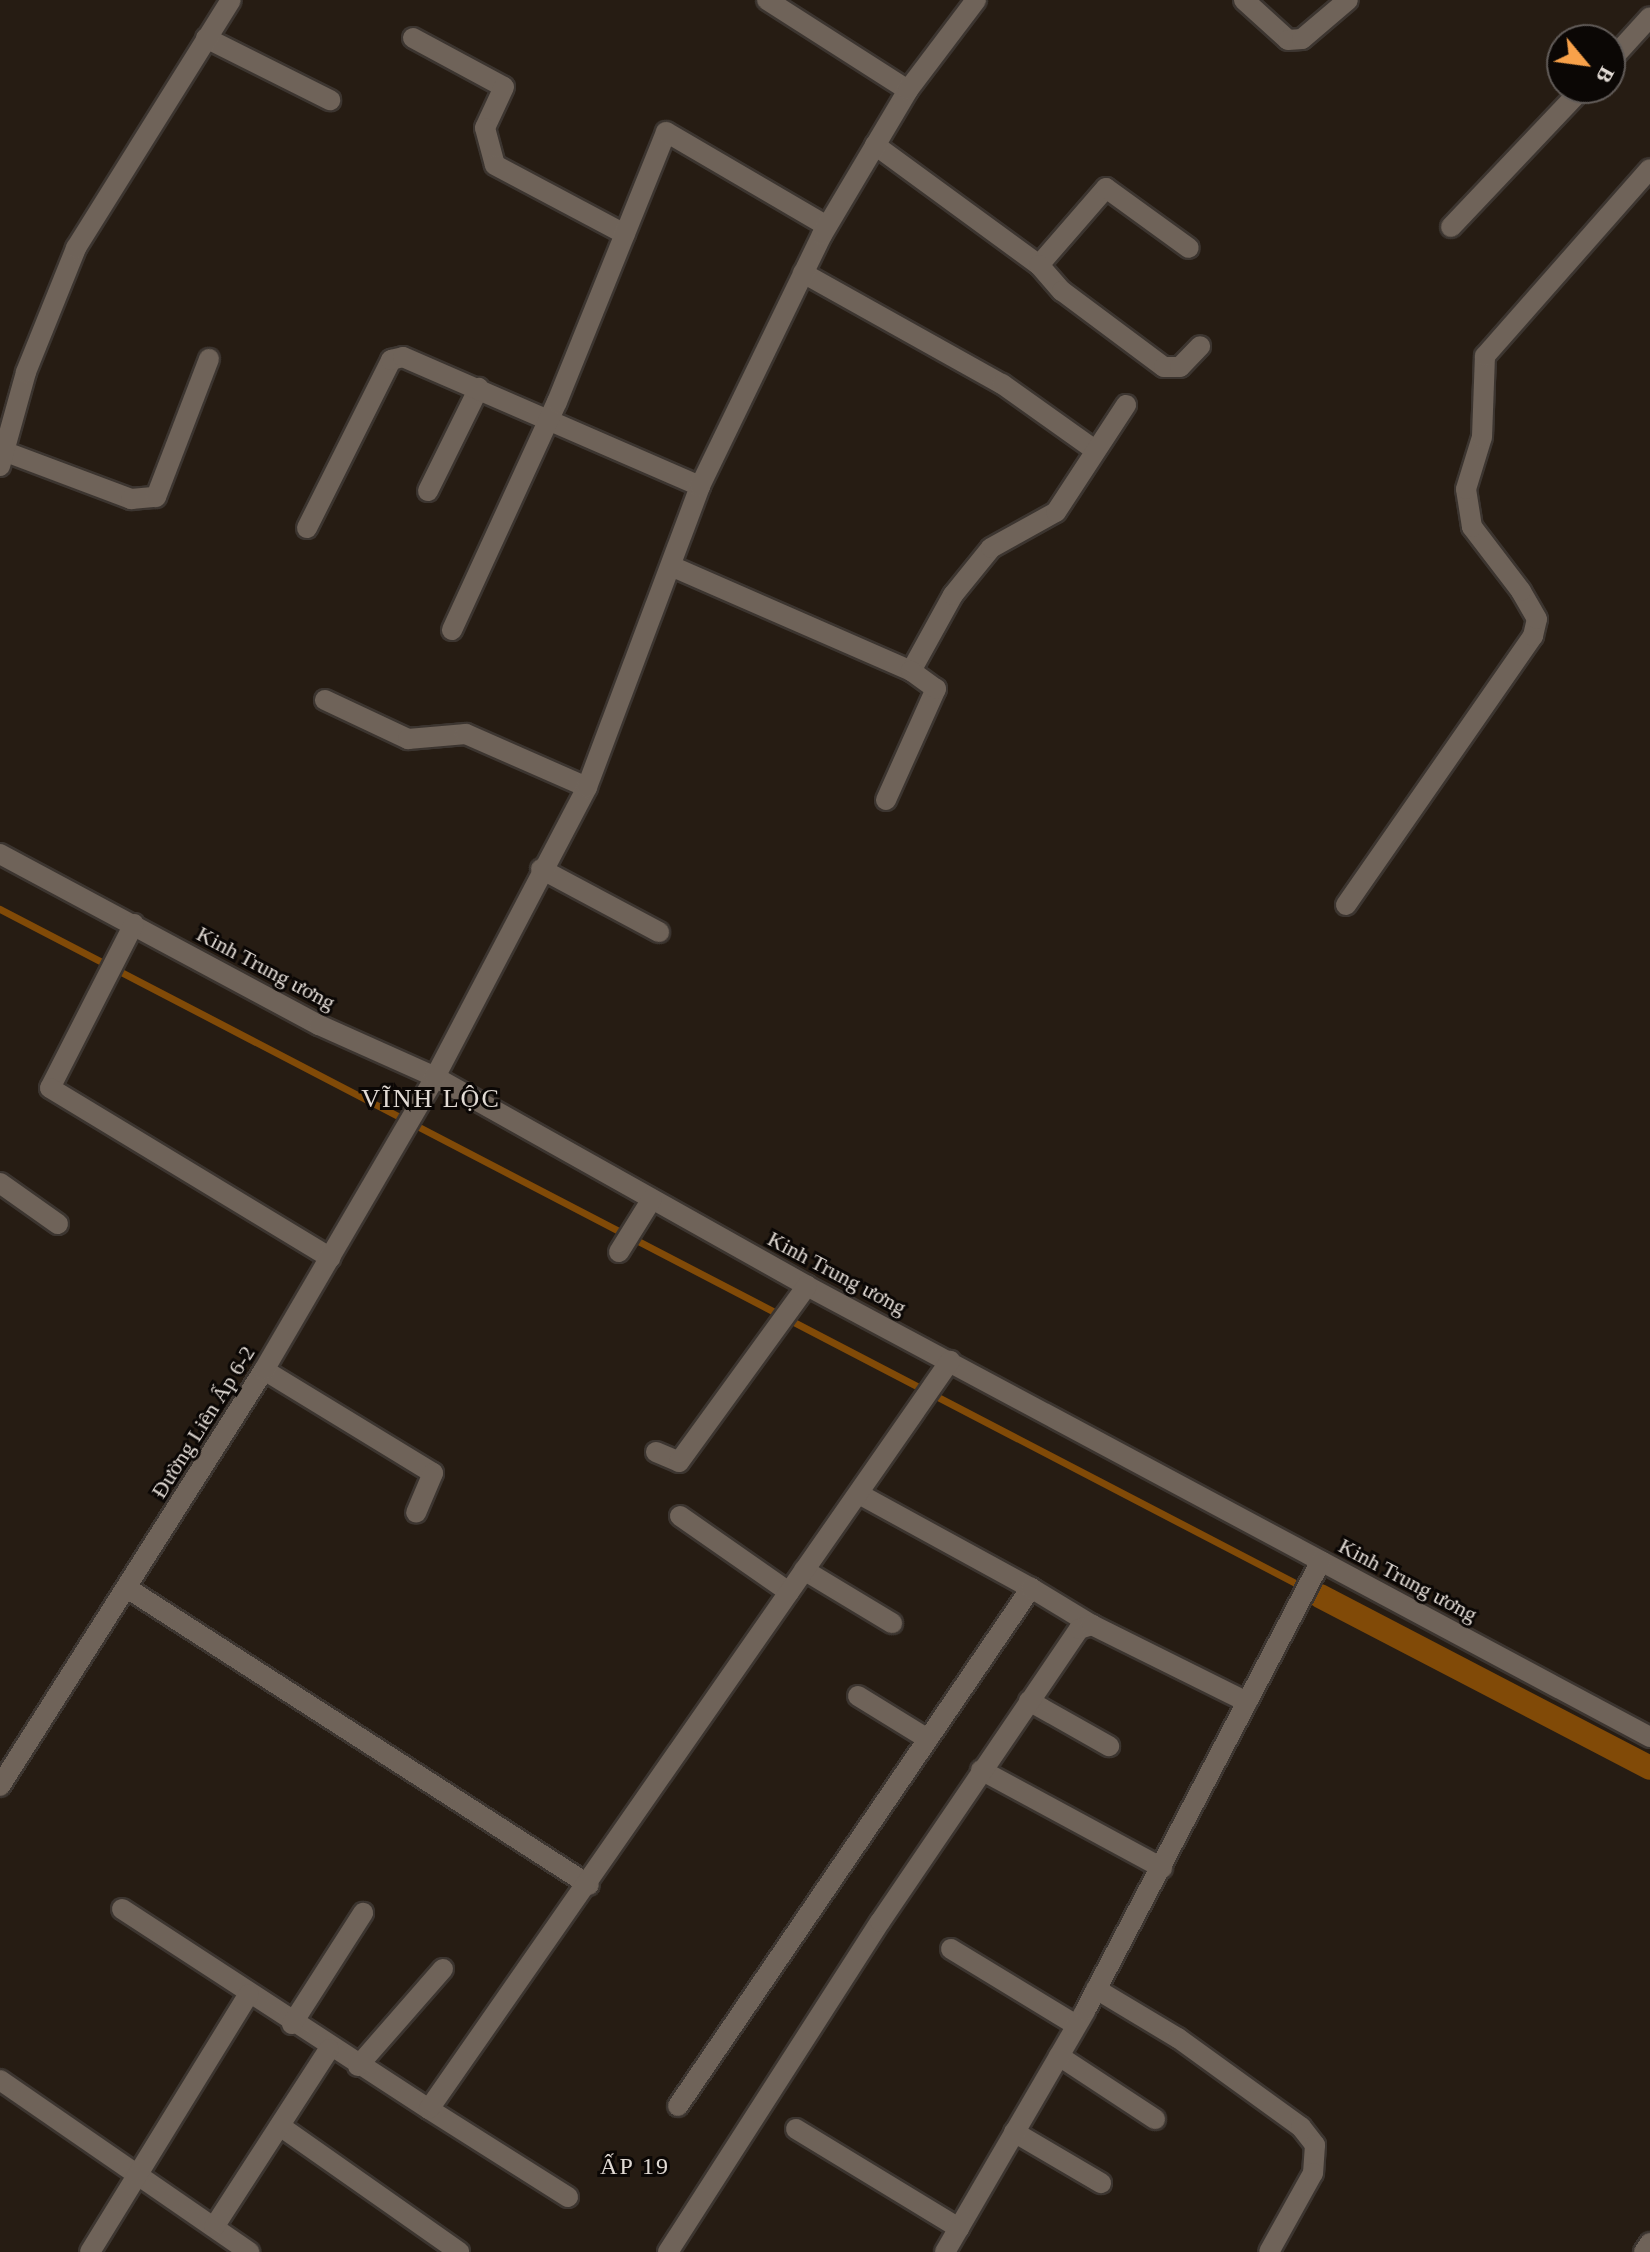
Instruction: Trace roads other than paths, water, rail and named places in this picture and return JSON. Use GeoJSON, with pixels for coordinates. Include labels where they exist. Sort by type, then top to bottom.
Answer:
{"type":"FeatureCollection","features":[{"type":"Feature","properties":{"kind":"street"},"geometry":{"type":"LineString","coordinates":[[209,359],[156,497],[119,495],[3,459],[26,372],[76,248],[231,0]]}},
{"type":"Feature","properties":{"kind":"street"},"geometry":{"type":"LineString","coordinates":[[767,0],[908,90]]}},
{"type":"Feature","properties":{"kind":"street","name":"Đường Liên Ấp 6-2"},"geometry":{"type":"LineString","coordinates":[[0,1786],[264,1370],[435,1077],[541,869],[587,787],[700,486],[803,273],[827,226],[908,90],[976,0]]}},
{"type":"Feature","properties":{"kind":"street"},"geometry":{"type":"LineString","coordinates":[[1244,0],[1288,40],[1302,39],[1348,0]]}},
{"type":"Feature","properties":{"kind":"street"},"geometry":{"type":"LineString","coordinates":[[1626,43],[1650,17]]}},
{"type":"Feature","properties":{"kind":"street"},"geometry":{"type":"LineString","coordinates":[[206,38],[330,100]]}},
{"type":"Feature","properties":{"kind":"street"},"geometry":{"type":"LineString","coordinates":[[413,38],[504,87],[485,128],[495,165],[625,234]]}},
{"type":"Feature","properties":{"kind":"street"},"geometry":{"type":"LineString","coordinates":[[1451,227],[1568,104]]}},
{"type":"Feature","properties":{"kind":"street"},"geometry":{"type":"LineString","coordinates":[[452,630],[550,417],[666,132],[827,226]]}},
{"type":"Feature","properties":{"kind":"street"},"geometry":{"type":"LineString","coordinates":[[875,145],[1039,265],[1062,291],[1164,367],[1180,367],[1200,346]]}},
{"type":"Feature","properties":{"kind":"street"},"geometry":{"type":"LineString","coordinates":[[1346,905],[1533,636],[1537,619],[1472,527],[1466,489],[1482,437],[1485,356],[1650,169]]}},
{"type":"Feature","properties":{"kind":"street"},"geometry":{"type":"LineString","coordinates":[[1039,265],[1106,188],[1189,248]]}},
{"type":"Feature","properties":{"kind":"street"},"geometry":{"type":"LineString","coordinates":[[803,273],[1002,384],[1095,450]]}},
{"type":"Feature","properties":{"kind":"street"},"geometry":{"type":"LineString","coordinates":[[307,528],[391,360],[403,357],[550,417],[700,486]]}},
{"type":"Feature","properties":{"kind":"street"},"geometry":{"type":"LineString","coordinates":[[428,491],[479,388]]}},
{"type":"Feature","properties":{"kind":"street"},"geometry":{"type":"LineString","coordinates":[[911,671],[953,595],[991,548],[1044,523],[1126,405]]}},
{"type":"Feature","properties":{"kind":"street"},"geometry":{"type":"LineString","coordinates":[[671,566],[911,671],[936,689],[886,800]]}},
{"type":"Feature","properties":{"kind":"street"},"geometry":{"type":"LineString","coordinates":[[325,700],[408,739],[466,734],[587,787]]}},
{"type":"Feature","properties":{"kind":"street","name":"Kinh Trung ương"},"geometry":{"type":"LineString","coordinates":[[0,854],[319,1025],[435,1077],[945,1367],[1314,1568],[1650,1737]]}},
{"type":"Feature","properties":{"kind":"street"},"geometry":{"type":"LineString","coordinates":[[541,869],[659,932]]}},
{"type":"Feature","properties":{"kind":"street"},"geometry":{"type":"LineString","coordinates":[[134,924],[117,951],[50,1088],[331,1258]]}},
{"type":"Feature","properties":{"kind":"street"},"geometry":{"type":"LineString","coordinates":[[0,1183],[58,1224]]}},
{"type":"Feature","properties":{"kind":"street"},"geometry":{"type":"LineString","coordinates":[[619,1252],[652,1199]]}},
{"type":"Feature","properties":{"kind":"street"},"geometry":{"type":"LineString","coordinates":[[656,1452],[679,1462],[790,1302],[807,1286]]}},
{"type":"Feature","properties":{"kind":"street"},"geometry":{"type":"LineString","coordinates":[[429,2109],[589,1885],[804,1570],[920,1410],[945,1367]]}},
{"type":"Feature","properties":{"kind":"street"},"geometry":{"type":"LineString","coordinates":[[264,1370],[433,1473],[416,1513]]}},
{"type":"Feature","properties":{"kind":"street"},"geometry":{"type":"LineString","coordinates":[[859,1494],[1092,1625],[1247,1702]]}},
{"type":"Feature","properties":{"kind":"street"},"geometry":{"type":"LineString","coordinates":[[680,1516],[789,1592]]}},
{"type":"Feature","properties":{"kind":"street"},"geometry":{"type":"LineString","coordinates":[[945,2252],[1059,2056],[1162,1868],[1314,1568]]}},
{"type":"Feature","properties":{"kind":"street"},"geometry":{"type":"LineString","coordinates":[[804,1570],[892,1623]]}},
{"type":"Feature","properties":{"kind":"street"},"geometry":{"type":"LineString","coordinates":[[127,1588],[589,1885]]}},
{"type":"Feature","properties":{"kind":"street"},"geometry":{"type":"LineString","coordinates":[[678,2106],[1031,1588]]}},
{"type":"Feature","properties":{"kind":"street"},"geometry":{"type":"LineString","coordinates":[[668,2252],[981,1770],[1079,1629],[1092,1625]]}},
{"type":"Feature","properties":{"kind":"street"},"geometry":{"type":"LineString","coordinates":[[858,1696],[928,1739]]}},
{"type":"Feature","properties":{"kind":"street"},"geometry":{"type":"LineString","coordinates":[[1029,1701],[1109,1746]]}},
{"type":"Feature","properties":{"kind":"street"},"geometry":{"type":"LineString","coordinates":[[981,1770],[1162,1868]]}},
{"type":"Feature","properties":{"kind":"street"},"geometry":{"type":"LineString","coordinates":[[122,1909],[329,2049],[568,2197]]}},
{"type":"Feature","properties":{"kind":"street"},"geometry":{"type":"LineString","coordinates":[[292,2024],[363,1913]]}},
{"type":"Feature","properties":{"kind":"street"},"geometry":{"type":"LineString","coordinates":[[951,1949],[1076,2025]]}},
{"type":"Feature","properties":{"kind":"street"},"geometry":{"type":"LineString","coordinates":[[358,2066],[443,1969]]}},
{"type":"Feature","properties":{"kind":"street"},"geometry":{"type":"LineString","coordinates":[[1096,1989],[1178,2038],[1301,2127],[1315,2145],[1313,2173],[1269,2252]]}},
{"type":"Feature","properties":{"kind":"street"},"geometry":{"type":"LineString","coordinates":[[90,2252],[249,1994]]}},
{"type":"Feature","properties":{"kind":"street"},"geometry":{"type":"LineString","coordinates":[[214,2227],[329,2049]]}},
{"type":"Feature","properties":{"kind":"street"},"geometry":{"type":"LineString","coordinates":[[1059,2056],[1155,2119]]}},
{"type":"Feature","properties":{"kind":"street"},"geometry":{"type":"LineString","coordinates":[[0,2080],[249,2252]]}},
{"type":"Feature","properties":{"kind":"street"},"geometry":{"type":"LineString","coordinates":[[280,2126],[459,2252]]}},
{"type":"Feature","properties":{"kind":"street"},"geometry":{"type":"LineString","coordinates":[[796,2129],[959,2228]]}},
{"type":"Feature","properties":{"kind":"street"},"geometry":{"type":"LineString","coordinates":[[1014,2132],[1101,2183]]}},
{"type":"Feature","properties":{"kind":"street"},"geometry":{"type":"LineString","coordinates":[[1644,2252],[1650,2243]]}},
{"type":"Feature","properties":{"kind":"waterway"},"geometry":{"type":"LineString","coordinates":[[0,909],[1320,1596]]}},
{"type":"Feature","properties":{"kind":"waterway"},"geometry":{"type":"LineString","coordinates":[[1320,1596],[1650,1768]]}},
{"type":"Feature","properties":{"kind":"district","name":"VĨNH LỘC"},"geometry":{"type":"Point","coordinates":[431,1099]}},
{"type":"Feature","properties":{"kind":"district","name":"ẤP 19"},"geometry":{"type":"Point","coordinates":[635,2167]}}]}
